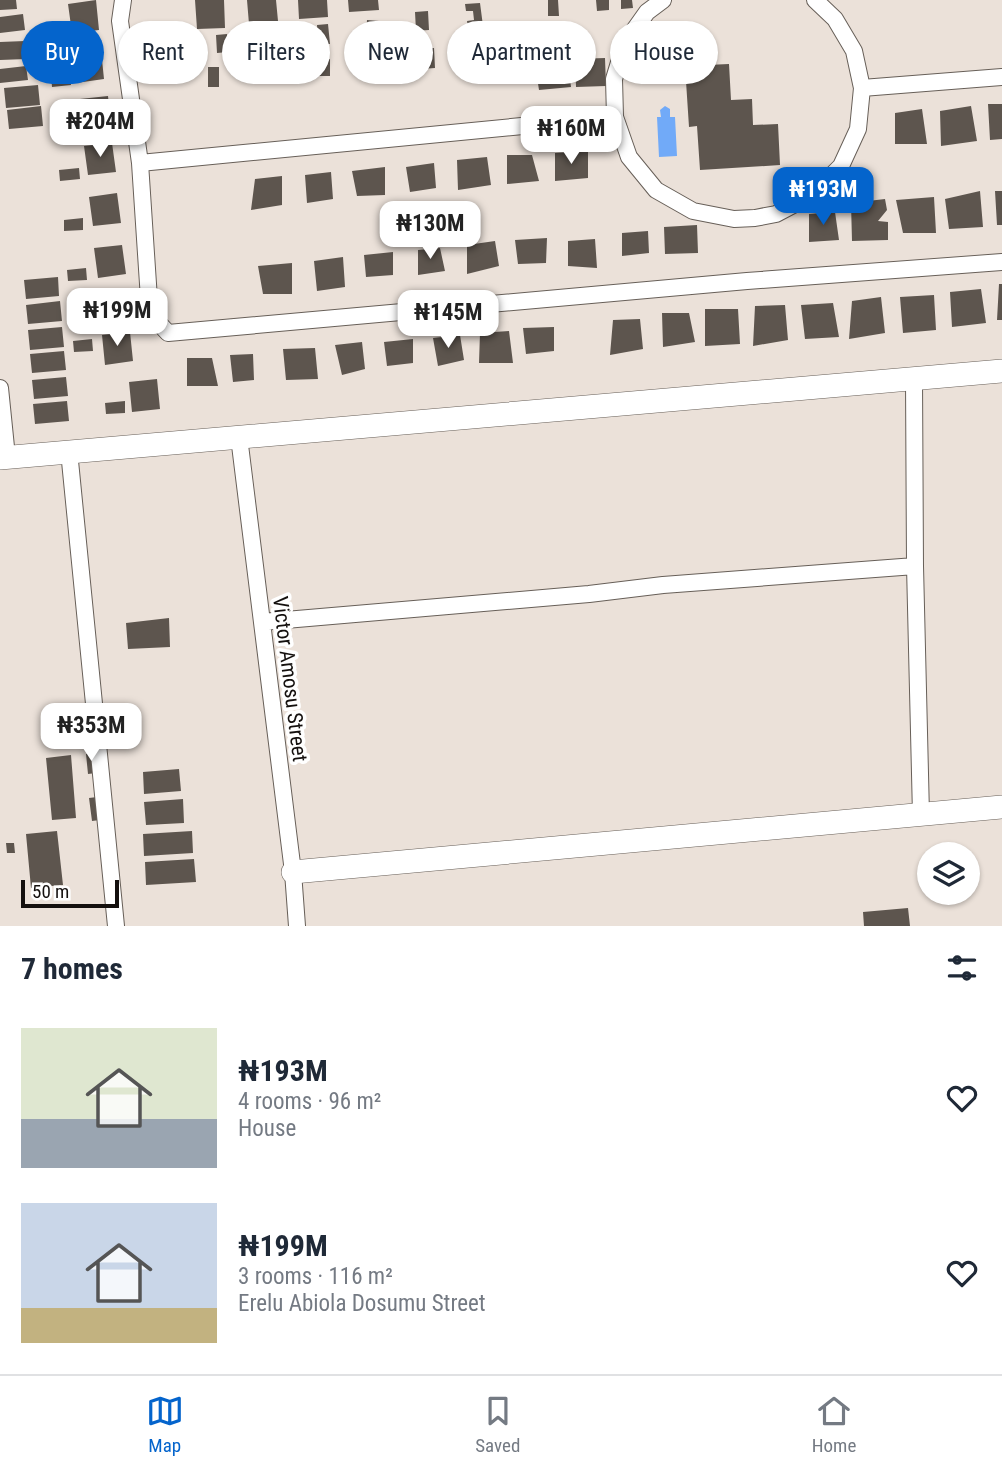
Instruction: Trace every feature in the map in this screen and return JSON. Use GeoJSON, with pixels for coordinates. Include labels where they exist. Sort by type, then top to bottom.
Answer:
{"type":"FeatureCollection","features":[{"type":"Feature","properties":{"kind":"street"},"geometry":{"type":"LineString","coordinates":[[123,0],[120,21],[140,163],[149,299],[156,320],[168,333],[747,281],[1002,262]]}},
{"type":"Feature","properties":{"kind":"street"},"geometry":{"type":"LineString","coordinates":[[663,0],[647,12],[625,43],[614,79],[615,117],[629,157],[656,190],[693,211],[734,219],[776,214],[812,195],[841,166],[858,129],[862,88],[854,51],[835,19],[815,0]]}},
{"type":"Feature","properties":{"kind":"street"},"geometry":{"type":"LineString","coordinates":[[862,88],[1002,77]]}},
{"type":"Feature","properties":{"kind":"street"},"geometry":{"type":"LineString","coordinates":[[140,163],[615,117]]}},
{"type":"Feature","properties":{"kind":"street"},"geometry":{"type":"LineString","coordinates":[[0,388],[3,458],[1002,371]]}},
{"type":"Feature","properties":{"kind":"street"},"geometry":{"type":"LineString","coordinates":[[914,379],[921,814]]}},
{"type":"Feature","properties":{"kind":"street","name":"Victor Amosu Street"},"geometry":{"type":"LineString","coordinates":[[239,437],[293,872],[297,926]]}},
{"type":"Feature","properties":{"kind":"street"},"geometry":{"type":"LineString","coordinates":[[69,451],[116,926]]}},
{"type":"Feature","properties":{"kind":"street"},"geometry":{"type":"LineString","coordinates":[[262,622],[589,594],[663,584],[915,566]]}},
{"type":"Feature","properties":{"kind":"street"},"geometry":{"type":"LineString","coordinates":[[293,872],[1002,807]]}},
{"type":"Feature","properties":{"kind":"water"},"geometry":{"type":"Polygon","coordinates":[[[665,106],[670,109],[670,117],[675,117],[677,156],[659,157],[657,117],[661,117],[660,110],[665,106]]]}},
{"type":"Feature","properties":{"kind":"building"},"geometry":{"type":"Polygon","coordinates":[[[0,0],[16,0],[17,9],[0,10],[0,0]]]}},
{"type":"Feature","properties":{"kind":"building"},"geometry":{"type":"Polygon","coordinates":[[[96,0],[98,21],[70,21],[68,4],[96,0]]]}},
{"type":"Feature","properties":{"kind":"building"},"geometry":{"type":"Polygon","coordinates":[[[195,0],[224,0],[225,21],[222,21],[222,28],[208,29],[208,21],[196,21],[195,0]]]}},
{"type":"Feature","properties":{"kind":"building"},"geometry":{"type":"Polygon","coordinates":[[[247,0],[276,0],[278,21],[249,21],[247,0]]]}},
{"type":"Feature","properties":{"kind":"building"},"geometry":{"type":"Polygon","coordinates":[[[298,0],[327,0],[328,17],[299,19],[298,0]]]}},
{"type":"Feature","properties":{"kind":"building"},"geometry":{"type":"Polygon","coordinates":[[[348,0],[378,0],[379,10],[349,12],[348,0]]]}},
{"type":"Feature","properties":{"kind":"building"},"geometry":{"type":"Polygon","coordinates":[[[548,0],[558,0],[559,16],[548,16],[548,0]]]}},
{"type":"Feature","properties":{"kind":"building"},"geometry":{"type":"Polygon","coordinates":[[[596,0],[609,0],[609,10],[597,11],[596,0]]]}},
{"type":"Feature","properties":{"kind":"building"},"geometry":{"type":"Polygon","coordinates":[[[621,0],[632,0],[633,8],[621,9],[621,0]]]}},
{"type":"Feature","properties":{"kind":"building"},"geometry":{"type":"Polygon","coordinates":[[[480,3],[482,21],[467,21],[474,20],[473,11],[466,11],[465,4],[480,3]]]}},
{"type":"Feature","properties":{"kind":"building"},"geometry":{"type":"Polygon","coordinates":[[[428,11],[429,21],[415,21],[415,12],[428,11]]]}},
{"type":"Feature","properties":{"kind":"building"},"geometry":{"type":"Polygon","coordinates":[[[23,14],[21,30],[0,33],[0,17],[23,14]]]}},
{"type":"Feature","properties":{"kind":"building"},"geometry":{"type":"Polygon","coordinates":[[[222,34],[222,53],[217,53],[216,35],[222,34]]]}},
{"type":"Feature","properties":{"kind":"building"},"geometry":{"type":"Polygon","coordinates":[[[21,41],[21,59],[0,60],[0,42],[21,41]]]}},
{"type":"Feature","properties":{"kind":"building"},"geometry":{"type":"Polygon","coordinates":[[[596,58],[605,58],[606,86],[576,87],[576,84],[596,84],[596,58]]]}},
{"type":"Feature","properties":{"kind":"building"},"geometry":{"type":"Polygon","coordinates":[[[718,64],[729,64],[731,100],[752,99],[753,125],[778,124],[780,165],[700,170],[697,126],[689,127],[686,84],[718,84],[718,64]]]}},
{"type":"Feature","properties":{"kind":"building"},"geometry":{"type":"Polygon","coordinates":[[[21,67],[21,81],[0,83],[0,69],[21,67]]]}},
{"type":"Feature","properties":{"kind":"building"},"geometry":{"type":"Polygon","coordinates":[[[208,67],[219,67],[219,87],[208,87],[208,67]]]}},
{"type":"Feature","properties":{"kind":"building"},"geometry":{"type":"Polygon","coordinates":[[[52,84],[71,84],[71,85],[52,87],[52,84]]]}},
{"type":"Feature","properties":{"kind":"building"},"geometry":{"type":"Polygon","coordinates":[[[538,84],[571,84],[571,87],[539,90],[538,84]]]}},
{"type":"Feature","properties":{"kind":"building"},"geometry":{"type":"Polygon","coordinates":[[[38,85],[40,105],[6,108],[4,88],[38,85]]]}},
{"type":"Feature","properties":{"kind":"building"},"geometry":{"type":"Polygon","coordinates":[[[108,96],[111,125],[83,128],[80,99],[108,96]]]}},
{"type":"Feature","properties":{"kind":"building"},"geometry":{"type":"Polygon","coordinates":[[[988,104],[1002,104],[1002,139],[990,140],[988,104]]]}},
{"type":"Feature","properties":{"kind":"building"},"geometry":{"type":"Polygon","coordinates":[[[41,106],[43,126],[9,129],[7,110],[41,106]]]}},
{"type":"Feature","properties":{"kind":"building"},"geometry":{"type":"Polygon","coordinates":[[[971,106],[977,141],[941,146],[940,111],[971,106]]]}},
{"type":"Feature","properties":{"kind":"building"},"geometry":{"type":"Polygon","coordinates":[[[922,109],[927,144],[895,144],[895,113],[922,109]]]}},
{"type":"Feature","properties":{"kind":"building"},"geometry":{"type":"Polygon","coordinates":[[[73,119],[74,131],[55,132],[54,121],[73,119]]]}},
{"type":"Feature","properties":{"kind":"building"},"geometry":{"type":"Polygon","coordinates":[[[112,143],[116,172],[88,175],[84,146],[112,143]]]}},
{"type":"Feature","properties":{"kind":"building"},"geometry":{"type":"Polygon","coordinates":[[[588,151],[588,178],[555,181],[555,153],[588,151]]]}},
{"type":"Feature","properties":{"kind":"building"},"geometry":{"type":"Polygon","coordinates":[[[507,155],[532,155],[539,181],[507,184],[507,155]]]}},
{"type":"Feature","properties":{"kind":"building"},"geometry":{"type":"Polygon","coordinates":[[[487,157],[491,185],[458,190],[457,160],[487,157]]]}},
{"type":"Feature","properties":{"kind":"building"},"geometry":{"type":"Polygon","coordinates":[[[434,163],[436,188],[410,192],[406,167],[434,163]]]}},
{"type":"Feature","properties":{"kind":"building"},"geometry":{"type":"Polygon","coordinates":[[[385,167],[385,195],[357,196],[352,171],[385,167]]]}},
{"type":"Feature","properties":{"kind":"building"},"geometry":{"type":"Polygon","coordinates":[[[79,168],[80,179],[60,181],[59,170],[79,168]]]}},
{"type":"Feature","properties":{"kind":"building"},"geometry":{"type":"Polygon","coordinates":[[[331,172],[333,199],[307,203],[305,175],[331,172]]]}},
{"type":"Feature","properties":{"kind":"building"},"geometry":{"type":"Polygon","coordinates":[[[282,176],[282,205],[251,210],[255,179],[282,176]]]}},
{"type":"Feature","properties":{"kind":"building"},"geometry":{"type":"Polygon","coordinates":[[[980,191],[983,227],[949,229],[945,199],[980,191]]]}},
{"type":"Feature","properties":{"kind":"building"},"geometry":{"type":"Polygon","coordinates":[[[995,191],[1002,191],[1002,225],[997,225],[995,191]]]}},
{"type":"Feature","properties":{"kind":"building"},"geometry":{"type":"Polygon","coordinates":[[[117,193],[121,223],[93,226],[89,197],[117,193]]]}},
{"type":"Feature","properties":{"kind":"building"},"geometry":{"type":"Polygon","coordinates":[[[934,197],[936,233],[903,233],[896,200],[934,197]]]}},
{"type":"Feature","properties":{"kind":"building"},"geometry":{"type":"Polygon","coordinates":[[[885,199],[887,210],[878,221],[888,222],[888,240],[852,241],[851,203],[885,199]]]}},
{"type":"Feature","properties":{"kind":"building"},"geometry":{"type":"Polygon","coordinates":[[[835,212],[839,240],[809,242],[809,214],[835,212]]]}},
{"type":"Feature","properties":{"kind":"building"},"geometry":{"type":"Polygon","coordinates":[[[83,218],[83,230],[64,231],[64,220],[83,218]]]}},
{"type":"Feature","properties":{"kind":"building"},"geometry":{"type":"Polygon","coordinates":[[[697,225],[698,253],[665,254],[664,227],[697,225]]]}},
{"type":"Feature","properties":{"kind":"building"},"geometry":{"type":"Polygon","coordinates":[[[648,231],[649,253],[622,256],[622,233],[648,231]]]}},
{"type":"Feature","properties":{"kind":"building"},"geometry":{"type":"Polygon","coordinates":[[[547,238],[546,263],[518,264],[515,240],[547,238]]]}},
{"type":"Feature","properties":{"kind":"building"},"geometry":{"type":"Polygon","coordinates":[[[595,239],[597,268],[568,266],[568,241],[595,239]]]}},
{"type":"Feature","properties":{"kind":"building"},"geometry":{"type":"Polygon","coordinates":[[[495,241],[499,266],[467,274],[467,245],[495,241]]]}},
{"type":"Feature","properties":{"kind":"building"},"geometry":{"type":"Polygon","coordinates":[[[122,245],[126,274],[98,278],[94,248],[122,245]]]}},
{"type":"Feature","properties":{"kind":"building"},"geometry":{"type":"Polygon","coordinates":[[[440,248],[445,271],[418,275],[418,250],[440,248]]]}},
{"type":"Feature","properties":{"kind":"building"},"geometry":{"type":"Polygon","coordinates":[[[393,252],[393,275],[366,277],[364,255],[393,252]]]}},
{"type":"Feature","properties":{"kind":"building"},"geometry":{"type":"Polygon","coordinates":[[[343,257],[345,287],[317,291],[314,261],[343,257]]]}},
{"type":"Feature","properties":{"kind":"building"},"geometry":{"type":"Polygon","coordinates":[[[292,263],[292,294],[263,294],[258,266],[292,263]]]}},
{"type":"Feature","properties":{"kind":"building"},"geometry":{"type":"Polygon","coordinates":[[[86,268],[87,280],[68,281],[67,270],[86,268]]]}},
{"type":"Feature","properties":{"kind":"building"},"geometry":{"type":"Polygon","coordinates":[[[58,277],[59,296],[26,299],[24,280],[58,277]]]}},
{"type":"Feature","properties":{"kind":"building"},"geometry":{"type":"Polygon","coordinates":[[[999,284],[1002,284],[1002,320],[997,320],[999,284]]]}},
{"type":"Feature","properties":{"kind":"building"},"geometry":{"type":"Polygon","coordinates":[[[981,289],[986,323],[952,327],[950,292],[981,289]]]}},
{"type":"Feature","properties":{"kind":"building"},"geometry":{"type":"Polygon","coordinates":[[[127,291],[130,321],[102,324],[99,294],[127,291]]]}},
{"type":"Feature","properties":{"kind":"building"},"geometry":{"type":"Polygon","coordinates":[[[934,295],[936,330],[903,333],[900,297],[934,295]]]}},
{"type":"Feature","properties":{"kind":"building"},"geometry":{"type":"Polygon","coordinates":[[[881,297],[885,333],[849,339],[852,301],[881,297]]]}},
{"type":"Feature","properties":{"kind":"building"},"geometry":{"type":"Polygon","coordinates":[[[60,301],[62,321],[28,324],[26,305],[60,301]]]}},
{"type":"Feature","properties":{"kind":"building"},"geometry":{"type":"Polygon","coordinates":[[[833,303],[839,337],[805,339],[801,305],[833,303]]]}},
{"type":"Feature","properties":{"kind":"building"},"geometry":{"type":"Polygon","coordinates":[[[785,305],[788,340],[753,346],[755,306],[785,305]]]}},
{"type":"Feature","properties":{"kind":"building"},"geometry":{"type":"Polygon","coordinates":[[[705,309],[738,309],[740,344],[705,346],[705,309]]]}},
{"type":"Feature","properties":{"kind":"building"},"geometry":{"type":"Polygon","coordinates":[[[662,313],[689,313],[695,342],[663,347],[662,313]]]}},
{"type":"Feature","properties":{"kind":"building"},"geometry":{"type":"Polygon","coordinates":[[[92,316],[93,328],[73,329],[73,318],[92,316]]]}},
{"type":"Feature","properties":{"kind":"building"},"geometry":{"type":"Polygon","coordinates":[[[640,319],[643,349],[610,355],[613,320],[640,319]]]}},
{"type":"Feature","properties":{"kind":"building"},"geometry":{"type":"Polygon","coordinates":[[[62,327],[64,347],[30,350],[28,330],[62,327]]]}},
{"type":"Feature","properties":{"kind":"building"},"geometry":{"type":"Polygon","coordinates":[[[554,327],[554,351],[526,354],[523,328],[554,327]]]}},
{"type":"Feature","properties":{"kind":"building"},"geometry":{"type":"Polygon","coordinates":[[[509,331],[513,363],[479,363],[480,333],[509,331]]]}},
{"type":"Feature","properties":{"kind":"building"},"geometry":{"type":"Polygon","coordinates":[[[130,332],[133,361],[105,365],[102,335],[130,332]]]}},
{"type":"Feature","properties":{"kind":"building"},"geometry":{"type":"Polygon","coordinates":[[[460,335],[464,360],[438,366],[433,338],[460,335]]]}},
{"type":"Feature","properties":{"kind":"building"},"geometry":{"type":"Polygon","coordinates":[[[92,339],[93,351],[74,352],[73,341],[92,339]]]}},
{"type":"Feature","properties":{"kind":"building"},"geometry":{"type":"Polygon","coordinates":[[[413,339],[413,363],[387,366],[384,342],[413,339]]]}},
{"type":"Feature","properties":{"kind":"building"},"geometry":{"type":"Polygon","coordinates":[[[362,342],[365,369],[342,375],[335,345],[362,342]]]}},
{"type":"Feature","properties":{"kind":"building"},"geometry":{"type":"Polygon","coordinates":[[[315,348],[318,379],[286,380],[283,349],[315,348]]]}},
{"type":"Feature","properties":{"kind":"building"},"geometry":{"type":"Polygon","coordinates":[[[64,351],[66,370],[32,373],[30,354],[64,351]]]}},
{"type":"Feature","properties":{"kind":"building"},"geometry":{"type":"Polygon","coordinates":[[[253,354],[254,380],[233,382],[230,355],[253,354]]]}},
{"type":"Feature","properties":{"kind":"building"},"geometry":{"type":"Polygon","coordinates":[[[187,358],[212,358],[218,386],[187,386],[187,358]]]}},
{"type":"Feature","properties":{"kind":"building"},"geometry":{"type":"Polygon","coordinates":[[[66,377],[68,396],[34,399],[32,380],[66,377]]]}},
{"type":"Feature","properties":{"kind":"building"},"geometry":{"type":"Polygon","coordinates":[[[157,379],[160,409],[132,412],[129,382],[157,379]]]}},
{"type":"Feature","properties":{"kind":"building"},"geometry":{"type":"Polygon","coordinates":[[[67,401],[69,421],[35,424],[33,404],[67,401]]]}},
{"type":"Feature","properties":{"kind":"building"},"geometry":{"type":"Polygon","coordinates":[[[125,401],[125,413],[106,414],[105,403],[125,401]]]}},
{"type":"Feature","properties":{"kind":"building"},"geometry":{"type":"Polygon","coordinates":[[[169,618],[170,647],[128,649],[126,623],[169,618]]]}},
{"type":"Feature","properties":{"kind":"building"},"geometry":{"type":"Polygon","coordinates":[[[94,753],[96,773],[88,774],[86,754],[94,753]]]}},
{"type":"Feature","properties":{"kind":"building"},"geometry":{"type":"Polygon","coordinates":[[[71,755],[76,818],[52,820],[46,758],[71,755]]]}},
{"type":"Feature","properties":{"kind":"building"},"geometry":{"type":"Polygon","coordinates":[[[179,769],[181,791],[144,794],[143,772],[179,769]]]}},
{"type":"Feature","properties":{"kind":"building"},"geometry":{"type":"Polygon","coordinates":[[[97,797],[100,820],[92,821],[89,798],[97,797]]]}},
{"type":"Feature","properties":{"kind":"building"},"geometry":{"type":"Polygon","coordinates":[[[183,799],[184,823],[146,825],[144,802],[183,799]]]}},
{"type":"Feature","properties":{"kind":"building"},"geometry":{"type":"Polygon","coordinates":[[[57,831],[63,885],[31,888],[26,834],[57,831]]]}},
{"type":"Feature","properties":{"kind":"building"},"geometry":{"type":"Polygon","coordinates":[[[192,831],[193,853],[144,856],[143,834],[192,831]]]}},
{"type":"Feature","properties":{"kind":"building"},"geometry":{"type":"Polygon","coordinates":[[[6,843],[14,843],[15,853],[7,853],[6,843]]]}},
{"type":"Feature","properties":{"kind":"building"},"geometry":{"type":"Polygon","coordinates":[[[194,859],[196,882],[146,885],[145,862],[194,859]]]}},
{"type":"Feature","properties":{"kind":"building"},"geometry":{"type":"Polygon","coordinates":[[[908,908],[910,926],[864,926],[863,912],[908,908]]]}}]}
